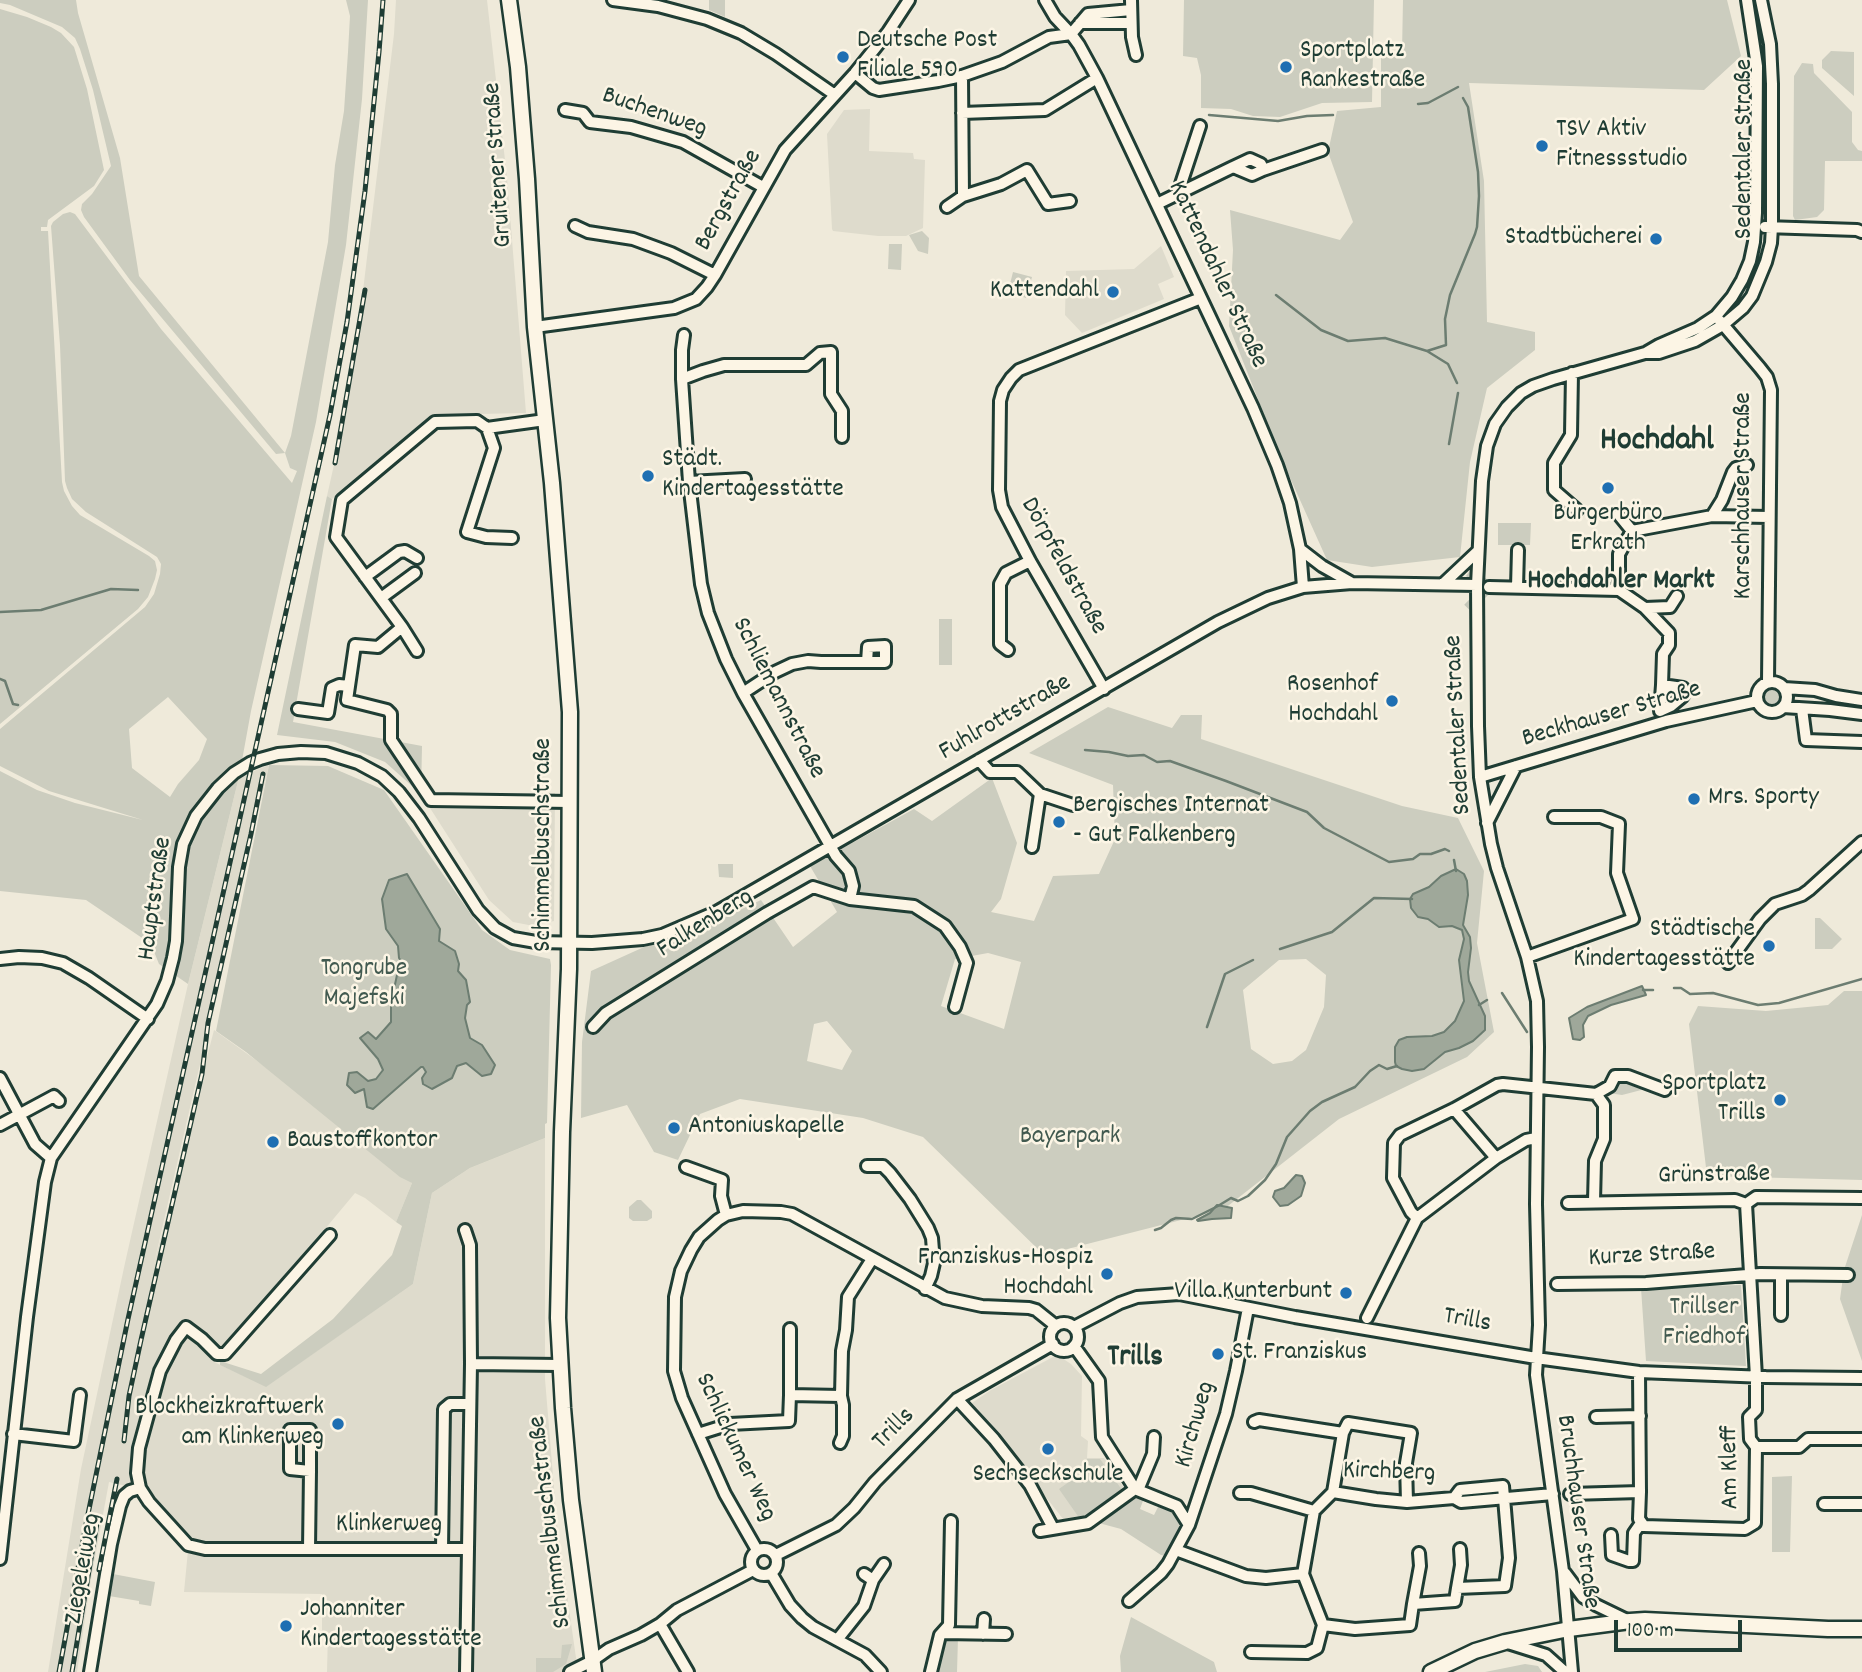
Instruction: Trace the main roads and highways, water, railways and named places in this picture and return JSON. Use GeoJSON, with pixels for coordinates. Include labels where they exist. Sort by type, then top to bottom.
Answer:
{"type":"FeatureCollection","features":[{"type":"Feature","properties":{"kind":"main road","name":"Gruitener Straße"},"geometry":{"type":"LineString","coordinates":[[509,0],[528,191],[535,327]]}},
{"type":"Feature","properties":{"kind":"main road","name":"Schimmelbuschstraße"},"geometry":{"type":"LineString","coordinates":[[535,327],[562,597],[570,712],[570,943],[559,1222],[560,1366],[571,1500],[593,1666]]}},
{"type":"Feature","properties":{"kind":"main road"},"geometry":{"type":"LineString","coordinates":[[1430,1672],[1475,1651],[1505,1642],[1569,1629],[1630,1621],[1862,1629]]}},
{"type":"Feature","properties":{"kind":"waterway"},"geometry":{"type":"LineString","coordinates":[[1418,104],[1428,103],[1458,87]]}},
{"type":"Feature","properties":{"kind":"waterway"},"geometry":{"type":"LineString","coordinates":[[1427,351],[1446,345],[1445,319],[1450,295],[1477,227],[1478,172],[1468,107],[1463,98]]}},
{"type":"Feature","properties":{"kind":"waterway"},"geometry":{"type":"LineString","coordinates":[[1209,115],[1278,121],[1333,115]]}},
{"type":"Feature","properties":{"kind":"waterway"},"geometry":{"type":"LineString","coordinates":[[1276,295],[1321,330],[1348,341],[1385,338],[1427,351],[1448,364],[1457,383]]}},
{"type":"Feature","properties":{"kind":"waterway"},"geometry":{"type":"LineString","coordinates":[[1449,444],[1458,393]]}},
{"type":"Feature","properties":{"kind":"waterway"},"geometry":{"type":"LineString","coordinates":[[0,612],[41,610],[111,589],[138,590]]}},
{"type":"Feature","properties":{"kind":"waterway"},"geometry":{"type":"LineString","coordinates":[[0,679],[5,681],[13,704],[18,705]]}},
{"type":"Feature","properties":{"kind":"waterway"},"geometry":{"type":"LineString","coordinates":[[1085,750],[1128,756],[1144,755],[1157,762],[1170,761],[1226,781],[1307,812],[1324,828],[1389,862],[1413,859],[1420,854],[1431,854],[1445,849],[1449,851]]}},
{"type":"Feature","properties":{"kind":"waterway"},"geometry":{"type":"LineString","coordinates":[[1454,860],[1456,871]]}},
{"type":"Feature","properties":{"kind":"waterway"},"geometry":{"type":"LineString","coordinates":[[1280,949],[1332,932],[1374,898],[1412,899]]}},
{"type":"Feature","properties":{"kind":"waterway"},"geometry":{"type":"LineString","coordinates":[[1207,1027],[1225,974],[1253,960]]}},
{"type":"Feature","properties":{"kind":"waterway"},"geometry":{"type":"LineString","coordinates":[[1674,988],[1681,988],[1690,994],[1713,993],[1758,1005],[1779,1003],[1862,979]]}},
{"type":"Feature","properties":{"kind":"waterway"},"geometry":{"type":"LineString","coordinates":[[1643,990],[1653,990]]}},
{"type":"Feature","properties":{"kind":"waterway"},"geometry":{"type":"LineString","coordinates":[[1502,993],[1527,1032]]}},
{"type":"Feature","properties":{"kind":"waterway"},"geometry":{"type":"LineString","coordinates":[[1479,1005],[1487,1000]]}},
{"type":"Feature","properties":{"kind":"waterway"},"geometry":{"type":"LineString","coordinates":[[1155,1230],[1176,1218],[1192,1219],[1231,1198],[1238,1201],[1248,1196],[1265,1180],[1276,1164],[1287,1137],[1310,1111],[1322,1102],[1355,1087],[1379,1065],[1387,1069],[1397,1066]]}},
{"type":"Feature","properties":{"kind":"tunnel"},"geometry":{"type":"LineString","coordinates":[[1457,563],[1489,587],[1467,609]]}},
{"type":"Feature","properties":{"kind":"railway"},"geometry":{"type":"LineString","coordinates":[[59,1672],[128,1319],[330,415],[347,322],[365,191],[383,0]]}},
{"type":"Feature","properties":{"kind":"railway"},"geometry":{"type":"LineString","coordinates":[[335,463],[365,290]]}},
{"type":"Feature","properties":{"kind":"railway"},"geometry":{"type":"LineString","coordinates":[[124,1441],[129,1396],[202,1074],[208,1023],[263,774]]}},
{"type":"Feature","properties":{"kind":"railway"},"geometry":{"type":"LineString","coordinates":[[99,1570],[117,1479]]}},
{"type":"Feature","properties":{"kind":"railway"},"geometry":{"type":"LineString","coordinates":[[72,1672],[98,1517]]}},
{"type":"Feature","properties":{"kind":"place","name":"Deutsche Post Filiale 590"},"geometry":{"type":"Point","coordinates":[843,57]}},
{"type":"Feature","properties":{"kind":"place","name":"Sportplatz Rankestraße"},"geometry":{"type":"Point","coordinates":[1286,67]}},
{"type":"Feature","properties":{"kind":"place","name":"TSV Aktiv Fitnessstudio"},"geometry":{"type":"Point","coordinates":[1542,146]}},
{"type":"Feature","properties":{"kind":"place","name":"Stadtbücherei"},"geometry":{"type":"Point","coordinates":[1656,239]}},
{"type":"Feature","properties":{"kind":"place","name":"Kattendahl"},"geometry":{"type":"Point","coordinates":[1113,292]}},
{"type":"Feature","properties":{"kind":"place","name":"Städt. Kindertagesstätte"},"geometry":{"type":"Point","coordinates":[648,476]}},
{"type":"Feature","properties":{"kind":"place","name":"Bürgerbüro Erkrath"},"geometry":{"type":"Point","coordinates":[1608,488]}},
{"type":"Feature","properties":{"kind":"place","name":"Rosenhof Hochdahl"},"geometry":{"type":"Point","coordinates":[1392,701]}},
{"type":"Feature","properties":{"kind":"place","name":"Mrs. Sporty"},"geometry":{"type":"Point","coordinates":[1694,799]}},
{"type":"Feature","properties":{"kind":"place","name":"Bergisches Internat - Gut Falkenberg"},"geometry":{"type":"Point","coordinates":[1059,822]}},
{"type":"Feature","properties":{"kind":"place","name":"Städtische Kindertagesstätte"},"geometry":{"type":"Point","coordinates":[1769,946]}},
{"type":"Feature","properties":{"kind":"place","name":"Sportplatz Trills"},"geometry":{"type":"Point","coordinates":[1780,1100]}},
{"type":"Feature","properties":{"kind":"place","name":"Antoniuskapelle"},"geometry":{"type":"Point","coordinates":[674,1128]}},
{"type":"Feature","properties":{"kind":"place","name":"Baustoffkontor"},"geometry":{"type":"Point","coordinates":[273,1142]}},
{"type":"Feature","properties":{"kind":"place","name":"Franziskus-Hospiz Hochdahl"},"geometry":{"type":"Point","coordinates":[1107,1274]}},
{"type":"Feature","properties":{"kind":"place","name":"Villa Kunterbunt"},"geometry":{"type":"Point","coordinates":[1346,1293]}},
{"type":"Feature","properties":{"kind":"place","name":"St. Franziskus"},"geometry":{"type":"Point","coordinates":[1218,1354]}},
{"type":"Feature","properties":{"kind":"place","name":"Blockheizkraftwerk am Klinkerweg"},"geometry":{"type":"Point","coordinates":[338,1424]}},
{"type":"Feature","properties":{"kind":"place","name":"Sechseckschule"},"geometry":{"type":"Point","coordinates":[1048,1449]}},
{"type":"Feature","properties":{"kind":"place","name":"Johanniter Kindertagesstätte"},"geometry":{"type":"Point","coordinates":[286,1626]}},
{"type":"Feature","properties":{"kind":"district","name":"Hochdahl"},"geometry":{"type":"Point","coordinates":[1657,443]}},
{"type":"Feature","properties":{"kind":"district","name":"Hochdahler Markt"},"geometry":{"type":"Point","coordinates":[1621,583]}},
{"type":"Feature","properties":{"kind":"district","name":"Trills"},"geometry":{"type":"Point","coordinates":[1135,1360]}},
{"type":"Feature","properties":{"kind":"park label","name":"Tongrube Majefski"},"geometry":{"type":"Point","coordinates":[364,985]}},
{"type":"Feature","properties":{"kind":"park label","name":"Bayerpark"},"geometry":{"type":"Point","coordinates":[1070,1138]}},
{"type":"Feature","properties":{"kind":"park label","name":"Trillser Friedhof"},"geometry":{"type":"Point","coordinates":[1704,1324]}}]}
